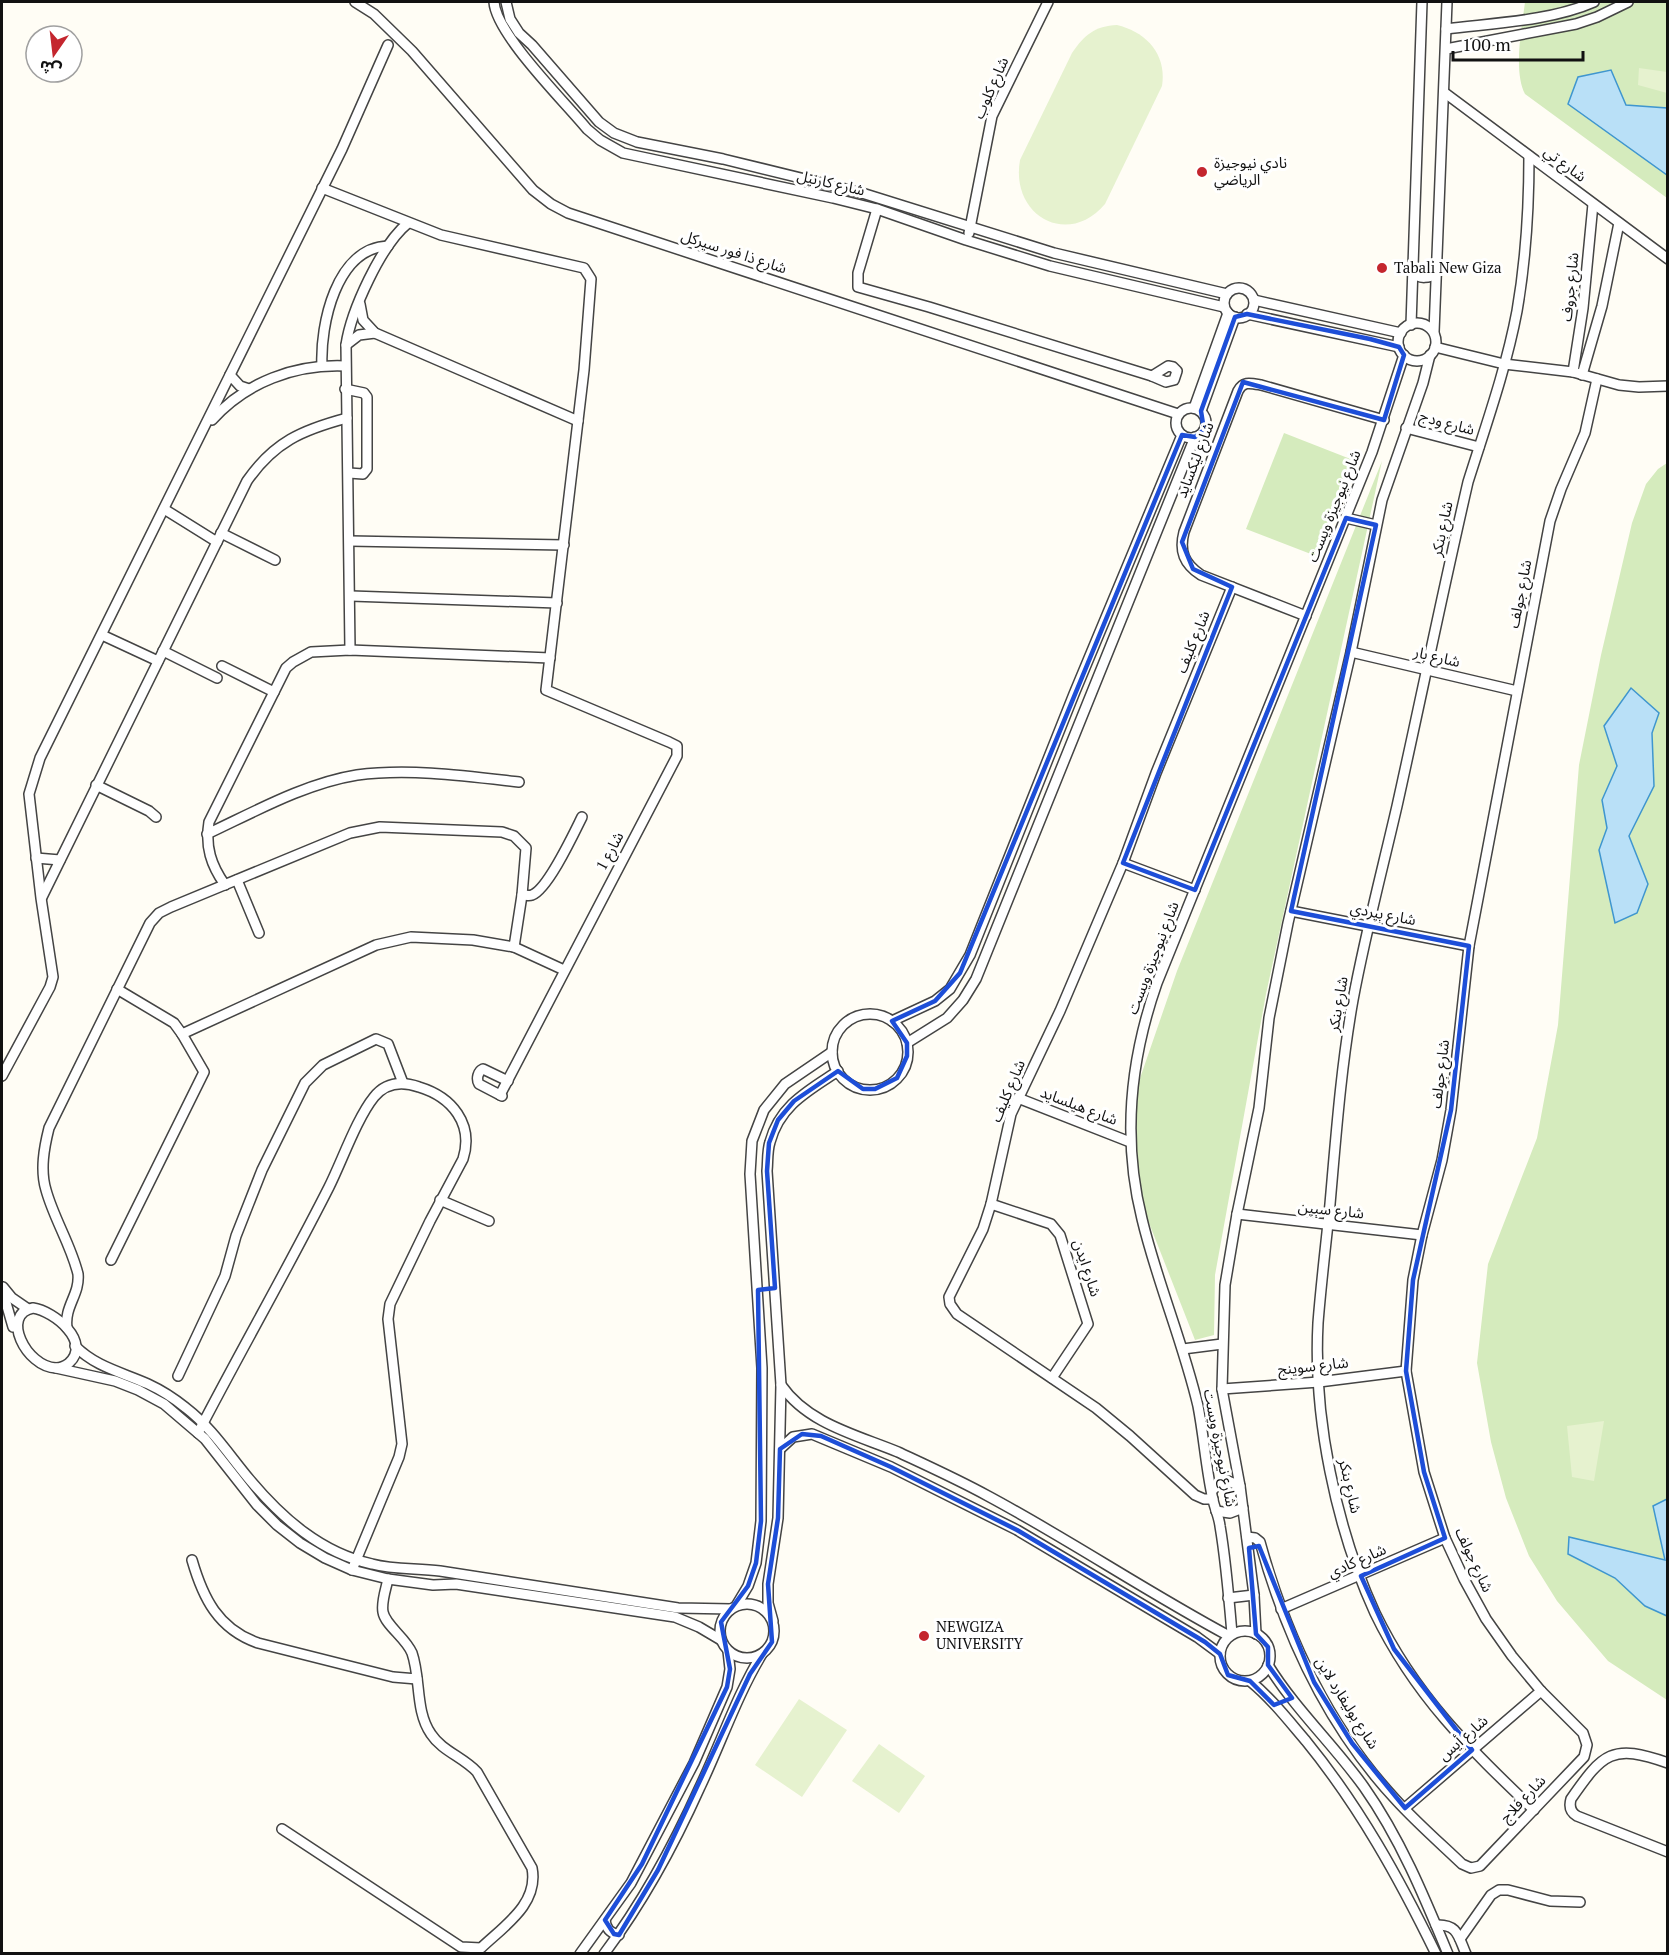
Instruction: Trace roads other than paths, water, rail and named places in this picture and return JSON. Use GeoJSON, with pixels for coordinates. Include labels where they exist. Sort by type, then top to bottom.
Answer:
{"type":"FeatureCollection","features":[{"type":"Feature","properties":{"kind":"street","name":"شارع ذا فور سيركل"},"geometry":{"type":"LineString","coordinates":[[355,2],[374,14],[412,51],[533,189],[551,204],[568,213],[1178,414]]}},
{"type":"Feature","properties":{"kind":"street","name":"شارع كارنيل"},"geometry":{"type":"LineString","coordinates":[[494,2],[495,9],[514,36],[587,129],[600,140],[623,153],[877,209],[1050,266],[1229,312]]}},
{"type":"Feature","properties":{"kind":"street","name":"شارع كارنيل"},"geometry":{"type":"LineString","coordinates":[[506,2],[514,36]]}},
{"type":"Feature","properties":{"kind":"street","name":"شارع كلوب"},"geometry":{"type":"LineString","coordinates":[[966,240],[992,117],[1048,2]]}},
{"type":"Feature","properties":{"kind":"street"},"geometry":{"type":"LineString","coordinates":[[1411,325],[1422,2]]}},
{"type":"Feature","properties":{"kind":"street"},"geometry":{"type":"LineString","coordinates":[[1229,312],[1370,339],[1402,351],[1414,360],[1420,360],[1432,351],[1436,337],[1434,332],[1447,2]]}},
{"type":"Feature","properties":{"kind":"street"},"geometry":{"type":"LineString","coordinates":[[1446,30],[1539,16],[1594,2]]}},
{"type":"Feature","properties":{"kind":"street"},"geometry":{"type":"LineString","coordinates":[[1446,49],[1576,24],[1607,13],[1628,2]]}},
{"type":"Feature","properties":{"kind":"street","name":"شارع كارنيل"},"geometry":{"type":"LineString","coordinates":[[514,36],[532,45],[599,122],[614,133],[637,142],[723,159],[877,197],[1054,253],[1227,294]]}},
{"type":"Feature","properties":{"kind":"street"},"geometry":{"type":"LineString","coordinates":[[2,1076],[50,987],[53,977],[29,794],[40,758],[203,432],[322,188],[388,45]]}},
{"type":"Feature","properties":{"kind":"street","name":"شارع تي"},"geometry":{"type":"LineString","coordinates":[[1445,93],[1668,259]]}},
{"type":"Feature","properties":{"kind":"street","name":"شارع بنكر"},"geometry":{"type":"LineString","coordinates":[[1529,156],[1527,235],[1522,274],[1504,364],[1468,482],[1353,1000],[1346,1046],[1318,1326],[1319,1382],[1331,1475],[1343,1524],[1375,1611],[1394,1649],[1417,1685],[1443,1719],[1534,1810]]}},
{"type":"Feature","properties":{"kind":"street"},"geometry":{"type":"LineString","coordinates":[[799,191],[802,178]]}},
{"type":"Feature","properties":{"kind":"street"},"geometry":{"type":"LineString","coordinates":[[225,885],[211,861],[207,848],[209,822],[286,668],[302,656],[311,652],[350,650],[550,658],[578,421],[591,289],[588,273],[584,268],[441,235],[322,188]]}},
{"type":"Feature","properties":{"kind":"street","name":"شارع جروف"},"geometry":{"type":"LineString","coordinates":[[1577,373],[1593,204]]}},
{"type":"Feature","properties":{"kind":"street"},"geometry":{"type":"LineString","coordinates":[[877,209],[857,278],[858,287],[1152,376]]}},
{"type":"Feature","properties":{"kind":"street"},"geometry":{"type":"LineString","coordinates":[[389,242],[390,216]]}},
{"type":"Feature","properties":{"kind":"street"},"geometry":{"type":"LineString","coordinates":[[350,650],[346,345],[350,322],[359,300],[389,242],[408,223]]}},
{"type":"Feature","properties":{"kind":"street","name":"شارع جروف"},"geometry":{"type":"LineString","coordinates":[[1577,373],[1602,306],[1619,223]]}},
{"type":"Feature","properties":{"kind":"street"},"geometry":{"type":"LineString","coordinates":[[322,366],[323,327],[341,281],[354,260],[361,254],[389,242]]}},
{"type":"Feature","properties":{"kind":"street"},"geometry":{"type":"LineString","coordinates":[[1050,266],[1054,253]]}},
{"type":"Feature","properties":{"kind":"street"},"geometry":{"type":"LineString","coordinates":[[1413,272],[1424,277],[1432,277],[1437,273]]}},
{"type":"Feature","properties":{"kind":"street"},"geometry":{"type":"LineString","coordinates":[[1198,410],[1229,312],[1224,300],[1233,289],[1239,288],[1250,293],[1254,300],[1247,314]]}},
{"type":"Feature","properties":{"kind":"street"},"geometry":{"type":"LineString","coordinates":[[359,300],[363,320],[375,333],[578,421]]}},
{"type":"Feature","properties":{"kind":"street"},"geometry":{"type":"LineString","coordinates":[[1254,300],[1401,333]]}},
{"type":"Feature","properties":{"kind":"street"},"geometry":{"type":"LineString","coordinates":[[1401,333],[1416,323],[1426,325],[1434,332]]}},
{"type":"Feature","properties":{"kind":"street"},"geometry":{"type":"LineString","coordinates":[[1370,339],[1372,327]]}},
{"type":"Feature","properties":{"kind":"street"},"geometry":{"type":"LineString","coordinates":[[346,345],[359,335],[375,333]]}},
{"type":"Feature","properties":{"kind":"street"},"geometry":{"type":"LineString","coordinates":[[1401,333],[1402,351]]}},
{"type":"Feature","properties":{"kind":"street","name":"شارع نيوجيزة ويست"},"geometry":{"type":"LineString","coordinates":[[1231,1635],[1221,1530],[1212,1495],[1198,1407],[1183,1349],[1142,1221],[1136,1191],[1130,1142],[1133,1071],[1146,1012],[1384,420],[1402,351]]}},
{"type":"Feature","properties":{"kind":"street"},"geometry":{"type":"LineString","coordinates":[[1432,351],[1504,364],[1577,373],[1619,385],[1668,386]]}},
{"type":"Feature","properties":{"kind":"street","name":"شارع نيوجيزة ويست"},"geometry":{"type":"LineString","coordinates":[[1256,1634],[1254,1595],[1240,1486],[1222,1389],[1224,1285],[1259,1108],[1269,1018],[1291,911],[1351,652],[1376,525],[1382,500],[1432,351]]}},
{"type":"Feature","properties":{"kind":"street"},"geometry":{"type":"LineString","coordinates":[[203,432],[226,406],[249,390],[288,372],[322,366],[345,366]]}},
{"type":"Feature","properties":{"kind":"street"},"geometry":{"type":"LineString","coordinates":[[230,375],[240,386],[249,390]]}},
{"type":"Feature","properties":{"kind":"street","name":"شارع جولف"},"geometry":{"type":"LineString","coordinates":[[1583,1733],[1540,1691],[1512,1656],[1486,1619],[1464,1579],[1445,1538],[1424,1472],[1406,1371],[1413,1280],[1422,1235],[1442,1160],[1451,1110],[1469,946],[1517,691],[1550,521],[1585,433],[1597,379]]}},
{"type":"Feature","properties":{"kind":"street","name":"شارع ليكسايد"},"geometry":{"type":"LineString","coordinates":[[1306,616],[1201,575],[1192,569],[1182,552],[1182,542],[1240,386],[1247,383],[1261,385],[1384,420]]}},
{"type":"Feature","properties":{"kind":"street"},"geometry":{"type":"LineString","coordinates":[[345,389],[364,393],[367,397],[367,469],[363,474],[349,473]]}},
{"type":"Feature","properties":{"kind":"street"},"geometry":{"type":"LineString","coordinates":[[1185,408],[1198,410],[1205,418],[1206,426],[1202,434],[1195,437],[1182,435],[1175,421],[1178,414],[1185,408]]}},
{"type":"Feature","properties":{"kind":"street"},"geometry":{"type":"LineString","coordinates":[[41,898],[247,481],[278,446],[305,431],[347,418]]}},
{"type":"Feature","properties":{"kind":"street","name":"شارع ودج"},"geometry":{"type":"LineString","coordinates":[[1406,428],[1479,447]]}},
{"type":"Feature","properties":{"kind":"street"},"geometry":{"type":"LineString","coordinates":[[892,1021],[935,1001],[950,989],[970,955],[1074,694],[1182,435]]}},
{"type":"Feature","properties":{"kind":"street"},"geometry":{"type":"LineString","coordinates":[[907,1043],[947,1018],[963,1000],[976,979],[1195,437]]}},
{"type":"Feature","properties":{"kind":"street"},"geometry":{"type":"LineString","coordinates":[[164,509],[217,542]]}},
{"type":"Feature","properties":{"kind":"street"},"geometry":{"type":"LineString","coordinates":[[1346,518],[1376,525]]}},
{"type":"Feature","properties":{"kind":"street"},"geometry":{"type":"LineString","coordinates":[[221,533],[275,560]]}},
{"type":"Feature","properties":{"kind":"street"},"geometry":{"type":"LineString","coordinates":[[350,541],[564,544]]}},
{"type":"Feature","properties":{"kind":"street","name":"شارع كليف"},"geometry":{"type":"LineString","coordinates":[[1212,1495],[1204,1499],[1195,1495],[1130,1436],[1052,1377],[957,1314],[950,1304],[951,1291],[975,1248],[991,1204],[1006,1133],[1017,1098],[1060,1011],[1123,862],[1156,773],[1232,587]]}},
{"type":"Feature","properties":{"kind":"street"},"geometry":{"type":"LineString","coordinates":[[351,596],[557,603]]}},
{"type":"Feature","properties":{"kind":"street"},"geometry":{"type":"LineString","coordinates":[[102,635],[158,661]]}},
{"type":"Feature","properties":{"kind":"street"},"geometry":{"type":"LineString","coordinates":[[163,651],[217,678]]}},
{"type":"Feature","properties":{"kind":"street","name":"شارع بار"},"geometry":{"type":"LineString","coordinates":[[1351,652],[1517,691]]}},
{"type":"Feature","properties":{"kind":"street","name":"شارع 1"},"geometry":{"type":"LineString","coordinates":[[508,1081],[483,1069],[477,1078],[479,1084],[501,1096],[564,970],[677,756],[677,746],[546,690],[550,658]]}},
{"type":"Feature","properties":{"kind":"street"},"geometry":{"type":"LineString","coordinates":[[222,666],[274,692]]}},
{"type":"Feature","properties":{"kind":"street"},"geometry":{"type":"LineString","coordinates":[[207,834],[294,794],[358,775],[416,773],[519,782]]}},
{"type":"Feature","properties":{"kind":"street"},"geometry":{"type":"LineString","coordinates":[[96,785],[149,811],[156,817]]}},
{"type":"Feature","properties":{"kind":"street"},"geometry":{"type":"LineString","coordinates":[[522,895],[532,895],[540,889],[553,872],[582,817]]}},
{"type":"Feature","properties":{"kind":"street"},"geometry":{"type":"LineString","coordinates":[[67,1328],[67,1314],[78,1288],[78,1274],[45,1189],[43,1166],[45,1143],[49,1128],[117,989],[150,923],[159,913],[350,833],[369,828],[502,832],[514,836],[526,848],[514,947]]}},
{"type":"Feature","properties":{"kind":"street"},"geometry":{"type":"LineString","coordinates":[[36,858],[60,860]]}},
{"type":"Feature","properties":{"kind":"street"},"geometry":{"type":"LineString","coordinates":[[1123,862],[1195,890]]}},
{"type":"Feature","properties":{"kind":"street"},"geometry":{"type":"LineString","coordinates":[[237,880],[259,933]]}},
{"type":"Feature","properties":{"kind":"street","name":"شارع بيردي"},"geometry":{"type":"LineString","coordinates":[[1291,911],[1469,946]]}},
{"type":"Feature","properties":{"kind":"street"},"geometry":{"type":"LineString","coordinates":[[182,1034],[376,945],[411,937],[473,940],[514,947],[564,970]]}},
{"type":"Feature","properties":{"kind":"street"},"geometry":{"type":"LineString","coordinates":[[111,1260],[203,1076],[203,1069],[174,1023],[117,989]]}},
{"type":"Feature","properties":{"kind":"street"},"geometry":{"type":"LineString","coordinates":[[861,1015],[882,1016],[892,1021],[900,1029],[907,1043],[904,1068],[897,1078],[875,1089],[863,1089],[842,1077],[832,1052],[836,1035],[842,1026],[850,1019],[861,1015]]}},
{"type":"Feature","properties":{"kind":"street"},"geometry":{"type":"LineString","coordinates":[[178,1376],[225,1276],[236,1236],[262,1170],[293,1104],[309,1078],[323,1065],[376,1039],[381,1039],[388,1044],[403,1083]]}},
{"type":"Feature","properties":{"kind":"street"},"geometry":{"type":"LineString","coordinates":[[721,1640],[721,1623],[748,1586],[756,1563],[761,1521],[762,1368],[750,1174],[752,1141],[764,1110],[785,1084],[832,1052]]}},
{"type":"Feature","properties":{"kind":"street"},"geometry":{"type":"LineString","coordinates":[[604,1953],[640,1902],[674,1841],[750,1674],[772,1642],[774,1634],[768,1603],[768,1584],[778,1518],[781,1385],[768,1171],[769,1143],[778,1120],[794,1101],[838,1071]]}},
{"type":"Feature","properties":{"kind":"street"},"geometry":{"type":"LineString","coordinates":[[198,1433],[329,1187],[367,1107],[381,1090],[392,1084],[403,1083],[431,1091],[448,1101],[455,1109],[464,1128],[466,1149],[390,1304],[388,1319],[402,1444],[399,1457],[352,1570]]}},
{"type":"Feature","properties":{"kind":"street","name":"شارع هيلسايد"},"geometry":{"type":"LineString","coordinates":[[1017,1098],[1130,1142]]}},
{"type":"Feature","properties":{"kind":"street"},"geometry":{"type":"LineString","coordinates":[[440,1200],[489,1221]]}},
{"type":"Feature","properties":{"kind":"street","name":"شارع ايدن"},"geometry":{"type":"LineString","coordinates":[[991,1204],[1051,1224],[1060,1234],[1088,1324],[1052,1377]]}},
{"type":"Feature","properties":{"kind":"street","name":"شارع سبين"},"geometry":{"type":"LineString","coordinates":[[1237,1214],[1422,1235]]}},
{"type":"Feature","properties":{"kind":"street"},"geometry":{"type":"LineString","coordinates":[[2,1285],[12,1298],[28,1309],[44,1311],[57,1317],[67,1328],[75,1346],[102,1366],[169,1395],[203,1423],[281,1515],[316,1541],[356,1560],[372,1564],[401,1569],[429,1570],[574,1598]]}},
{"type":"Feature","properties":{"kind":"street"},"geometry":{"type":"LineString","coordinates":[[758,1290],[775,1288]]}},
{"type":"Feature","properties":{"kind":"street"},"geometry":{"type":"LineString","coordinates":[[2,1289],[19,1344],[29,1356],[41,1364],[92,1374],[138,1390],[164,1404],[198,1433],[257,1505],[277,1525],[300,1543],[352,1570],[388,1580],[456,1584],[677,1613],[754,1604],[768,1614],[773,1621]]}},
{"type":"Feature","properties":{"kind":"street"},"geometry":{"type":"LineString","coordinates":[[44,1311],[58,1308],[71,1301]]}},
{"type":"Feature","properties":{"kind":"street"},"geometry":{"type":"LineString","coordinates":[[14,1329],[18,1316],[28,1309]]}},
{"type":"Feature","properties":{"kind":"street"},"geometry":{"type":"LineString","coordinates":[[1183,1349],[1222,1344]]}},
{"type":"Feature","properties":{"kind":"street"},"geometry":{"type":"LineString","coordinates":[[56,1368],[66,1365],[72,1359],[75,1346]]}},
{"type":"Feature","properties":{"kind":"street","name":"شارع سوينج"},"geometry":{"type":"LineString","coordinates":[[1222,1389],[1319,1382],[1406,1371]]}},
{"type":"Feature","properties":{"kind":"street"},"geometry":{"type":"LineString","coordinates":[[781,1385],[796,1404],[818,1419],[900,1453],[988,1496],[1231,1635]]}},
{"type":"Feature","properties":{"kind":"street"},"geometry":{"type":"LineString","coordinates":[[812,1434],[818,1419]]}},
{"type":"Feature","properties":{"kind":"street"},"geometry":{"type":"LineString","coordinates":[[780,1449],[794,1437],[812,1434],[901,1472],[1017,1530],[1197,1637],[1220,1654]]}},
{"type":"Feature","properties":{"kind":"street"},"geometry":{"type":"LineString","coordinates":[[1212,1495],[1221,1482],[1228,1481],[1240,1486]]}},
{"type":"Feature","properties":{"kind":"street"},"geometry":{"type":"LineString","coordinates":[[1216,1511],[1230,1513],[1243,1508]]}},
{"type":"Feature","properties":{"kind":"street","name":"شارع بوليفارد لاين"},"geometry":{"type":"LineString","coordinates":[[1246,1537],[1255,1538],[1260,1542],[1281,1610],[1303,1660],[1332,1713],[1373,1772],[1461,1864]]}},
{"type":"Feature","properties":{"kind":"street","name":"شارع كادي"},"geometry":{"type":"LineString","coordinates":[[1281,1610],[1445,1538]]}},
{"type":"Feature","properties":{"kind":"street"},"geometry":{"type":"LineString","coordinates":[[192,1560],[209,1605],[220,1619],[241,1637],[393,1677],[417,1679]]}},
{"type":"Feature","properties":{"kind":"street"},"geometry":{"type":"LineString","coordinates":[[428,1584],[429,1570]]}},
{"type":"Feature","properties":{"kind":"street"},"geometry":{"type":"LineString","coordinates":[[1252,1579],[1269,1576]]}},
{"type":"Feature","properties":{"kind":"street"},"geometry":{"type":"LineString","coordinates":[[282,1829],[461,1947],[481,1948],[522,1909],[531,1894],[534,1878],[532,1868],[477,1772],[467,1761],[440,1745],[425,1725],[409,1647],[385,1618],[383,1612],[388,1580]]}},
{"type":"Feature","properties":{"kind":"street"},"geometry":{"type":"LineString","coordinates":[[1228,1598],[1254,1595]]}},
{"type":"Feature","properties":{"kind":"street"},"geometry":{"type":"LineString","coordinates":[[677,1613],[721,1640],[728,1651],[736,1656],[745,1659],[762,1654]]}},
{"type":"Feature","properties":{"kind":"street"},"geometry":{"type":"LineString","coordinates":[[1247,1631],[1256,1634],[1268,1647],[1268,1665],[1261,1675],[1250,1681],[1238,1680],[1228,1675],[1221,1665],[1221,1647],[1231,1635],[1247,1631]]}},
{"type":"Feature","properties":{"kind":"street"},"geometry":{"type":"LineString","coordinates":[[580,1953],[642,1864],[698,1754],[727,1687],[730,1669],[728,1651]]}},
{"type":"Feature","properties":{"kind":"street"},"geometry":{"type":"LineString","coordinates":[[1268,1665],[1380,1810],[1404,1855],[1448,1953]]}},
{"type":"Feature","properties":{"kind":"street"},"geometry":{"type":"LineString","coordinates":[[1250,1681],[1274,1705],[1333,1776],[1370,1828],[1436,1953]]}},
{"type":"Feature","properties":{"kind":"street","name":"شارع أيس"},"geometry":{"type":"LineString","coordinates":[[1405,1808],[1540,1691]]}},
{"type":"Feature","properties":{"kind":"street"},"geometry":{"type":"LineString","coordinates":[[1274,1705],[1292,1698]]}},
{"type":"Feature","properties":{"kind":"street","name":"شارع فلاج"},"geometry":{"type":"LineString","coordinates":[[1461,1864],[1471,1868],[1480,1866],[1584,1757],[1587,1745],[1583,1733]]}},
{"type":"Feature","properties":{"kind":"street"},"geometry":{"type":"LineString","coordinates":[[1668,1763],[1635,1753],[1620,1753],[1608,1757],[1597,1763],[1571,1799],[1570,1805],[1576,1816],[1668,1852]]}},
{"type":"Feature","properties":{"kind":"street"},"geometry":{"type":"LineString","coordinates":[[1460,1939],[1488,1900],[1499,1890],[1508,1890],[1551,1901],[1580,1902]]}},
{"type":"Feature","properties":{"kind":"street"},"geometry":{"type":"LineString","coordinates":[[605,1920],[607,1929],[618,1935]]}},
{"type":"Feature","properties":{"kind":"street"},"geometry":{"type":"LineString","coordinates":[[1436,1925],[1455,1929],[1466,1953]]}},
{"type":"Feature","properties":{"kind":"water"},"geometry":{"type":"Polygon","coordinates":[[[1611,70],[1626,105],[1667,108],[1667,175],[1568,104],[1578,77],[1611,70]]]}},
{"type":"Feature","properties":{"kind":"water"},"geometry":{"type":"Polygon","coordinates":[[[1631,688],[1659,713],[1652,733],[1654,786],[1629,836],[1648,884],[1637,913],[1615,923],[1599,850],[1607,828],[1602,800],[1617,766],[1604,726],[1631,688]]]}},
{"type":"Feature","properties":{"kind":"water"},"geometry":{"type":"Polygon","coordinates":[[[1667,1499],[1667,1616],[1645,1606],[1615,1578],[1568,1554],[1569,1537],[1665,1560],[1653,1506],[1667,1499]]]}},
{"type":"Feature","properties":{"kind":"place","name":"نادي نيوجيزة الرياضي"},"geometry":{"type":"Point","coordinates":[1202,172]}},
{"type":"Feature","properties":{"kind":"place","name":"Tabali New Giza"},"geometry":{"type":"Point","coordinates":[1382,268]}},
{"type":"Feature","properties":{"kind":"place","name":"NEWGIZA UNIVERSITY"},"geometry":{"type":"Point","coordinates":[924,1636]}}]}
